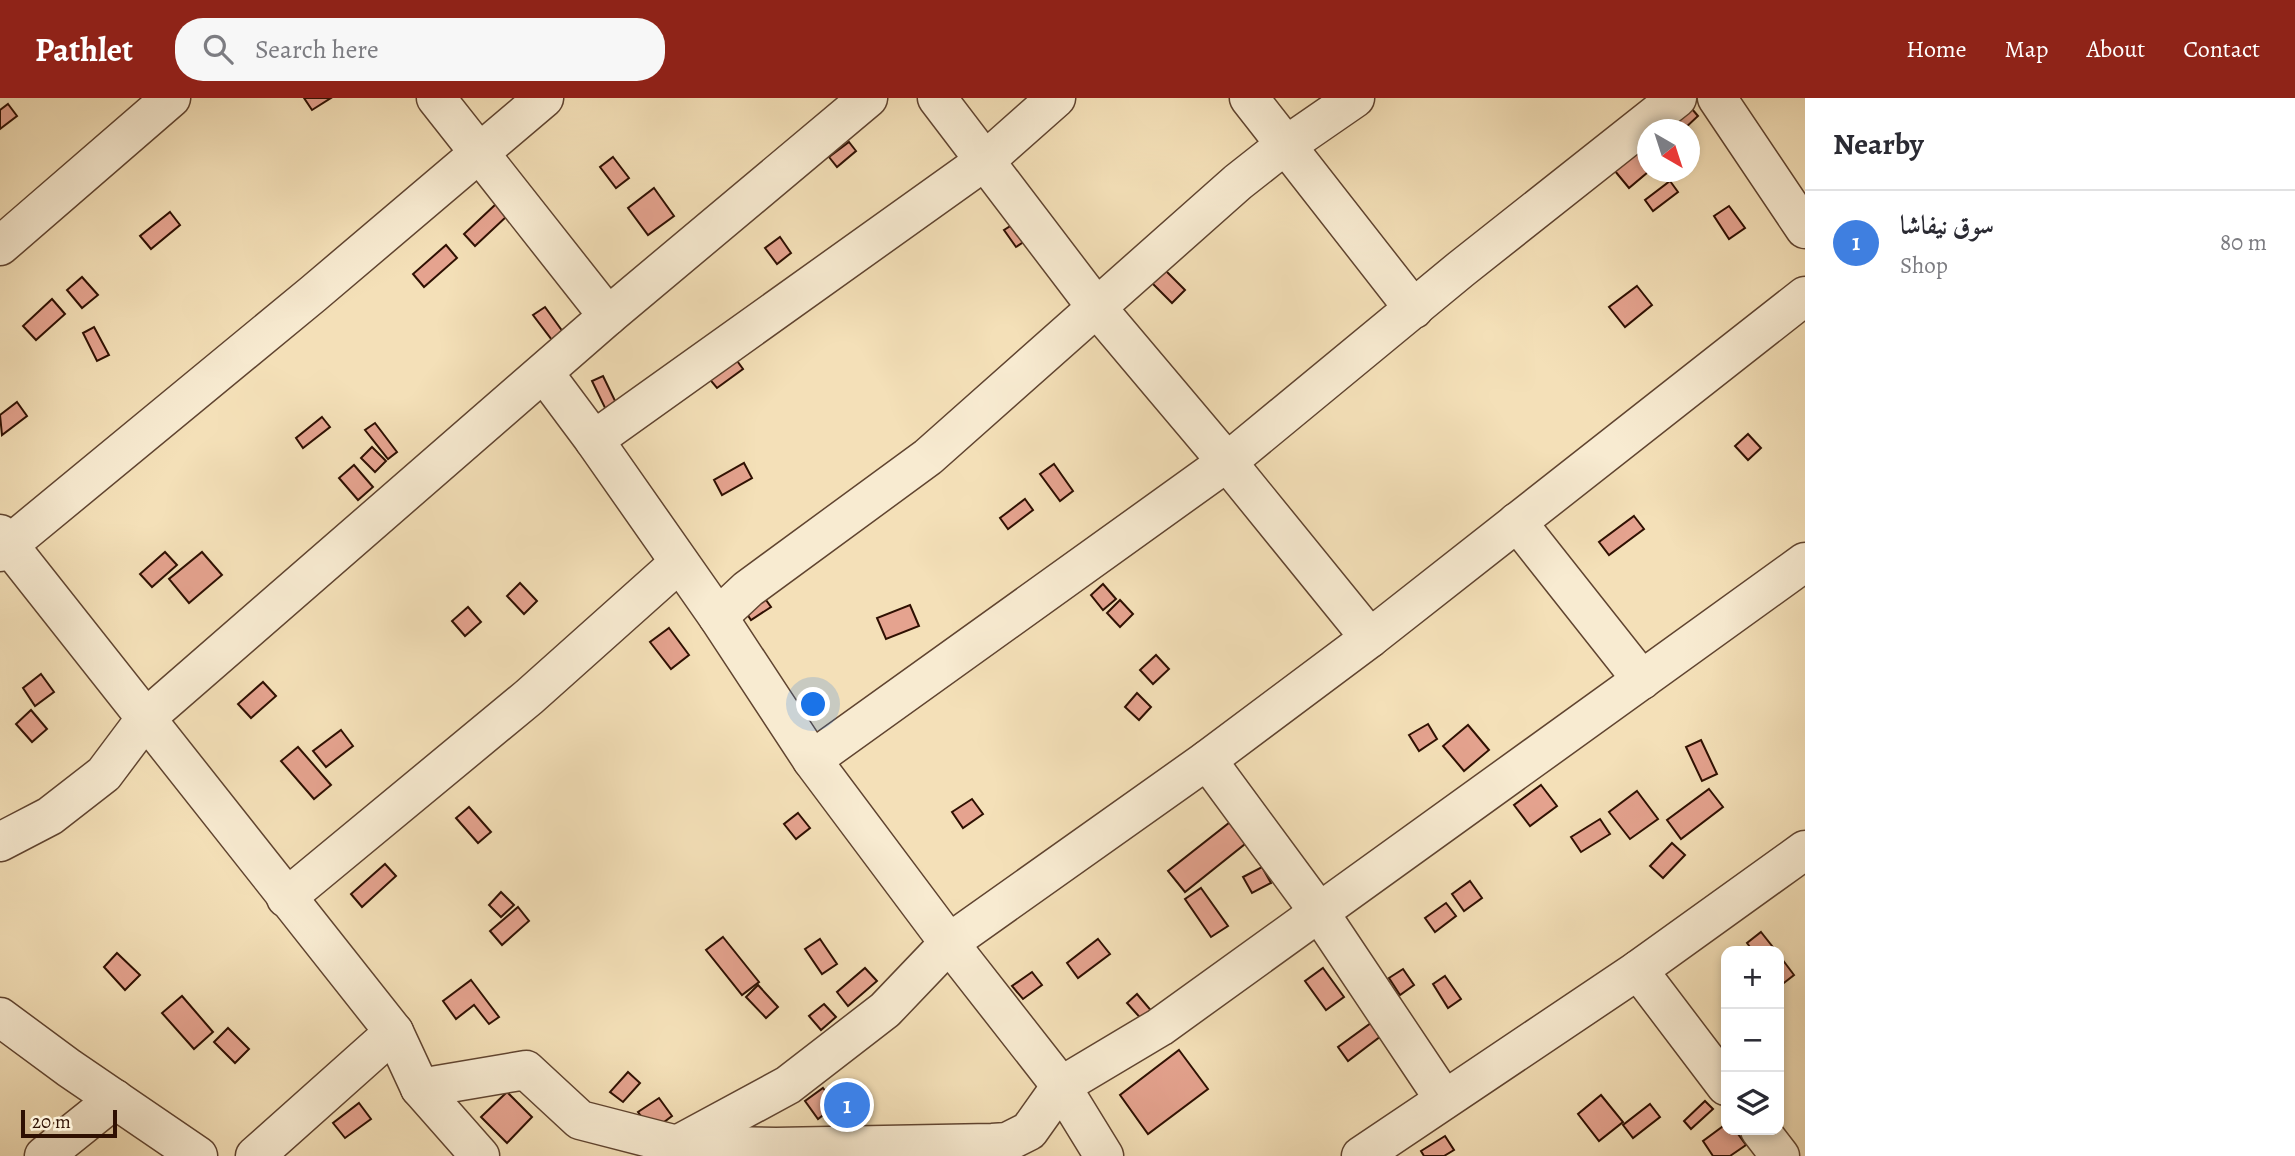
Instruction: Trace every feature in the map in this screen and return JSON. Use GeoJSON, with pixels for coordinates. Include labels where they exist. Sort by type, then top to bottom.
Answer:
{"type":"FeatureCollection","features":[{"type":"Feature","properties":{"kind":"street"},"geometry":{"type":"LineString","coordinates":[[0,246],[171,98]]}},
{"type":"Feature","properties":{"kind":"street"},"geometry":{"type":"LineString","coordinates":[[436,98],[608,316]]}},
{"type":"Feature","properties":{"kind":"street"},"geometry":{"type":"LineString","coordinates":[[480,1156],[420,1088],[394,1032],[146,718],[3,544],[544,98]]}},
{"type":"Feature","properties":{"kind":"street"},"geometry":{"type":"LineString","coordinates":[[0,842],[50,816],[104,774],[146,718],[608,316],[868,98]]}},
{"type":"Feature","properties":{"kind":"street"},"geometry":{"type":"LineString","coordinates":[[937,98],[1097,308],[1370,638]]}},
{"type":"Feature","properties":{"kind":"street"},"geometry":{"type":"LineString","coordinates":[[594,440],[986,160],[1056,98]]}},
{"type":"Feature","properties":{"kind":"street"},"geometry":{"type":"LineString","coordinates":[[1249,98],[1414,309]]}},
{"type":"Feature","properties":{"kind":"street"},"geometry":{"type":"LineString","coordinates":[[718,617],[748,589],[928,457],[1238,182],[1355,98]]}},
{"type":"Feature","properties":{"kind":"street"},"geometry":{"type":"LineString","coordinates":[[813,760],[1227,462],[1677,98]]}},
{"type":"Feature","properties":{"kind":"street"},"geometry":{"type":"LineString","coordinates":[[1717,98],[1805,229]]}},
{"type":"Feature","properties":{"kind":"street"},"geometry":{"type":"LineString","coordinates":[[677,1145],[788,1085],[885,1010],[949,943],[1207,760],[1370,638],[1805,296]]}},
{"type":"Feature","properties":{"kind":"street"},"geometry":{"type":"LineString","coordinates":[[544,373],[718,617],[813,760],[949,943],[1061,1086],[1104,1156]]}},
{"type":"Feature","properties":{"kind":"street"},"geometry":{"type":"LineString","coordinates":[[1517,522],[1642,680]]}},
{"type":"Feature","properties":{"kind":"street"},"geometry":{"type":"LineString","coordinates":[[420,1088],[526,1070],[580,1121],[677,1145],[776,1147],[1007,1142],[1029,1131],[1061,1086],[1160,1027],[1805,562]]}},
{"type":"Feature","properties":{"kind":"street"},"geometry":{"type":"LineString","coordinates":[[286,898],[528,697],[679,563]]}},
{"type":"Feature","properties":{"kind":"street"},"geometry":{"type":"LineString","coordinates":[[1207,760],[1319,912],[1444,1100]]}},
{"type":"Feature","properties":{"kind":"street"},"geometry":{"type":"LineString","coordinates":[[1384,1150],[1444,1100],[1638,970],[1805,850]]}},
{"type":"Feature","properties":{"kind":"street"},"geometry":{"type":"LineString","coordinates":[[1638,970],[1721,1079]]}},
{"type":"Feature","properties":{"kind":"street"},"geometry":{"type":"LineString","coordinates":[[0,1017],[198,1156]]}},
{"type":"Feature","properties":{"kind":"street"},"geometry":{"type":"LineString","coordinates":[[255,1156],[394,1032]]}},
{"type":"Feature","properties":{"kind":"street"},"geometry":{"type":"LineString","coordinates":[[44,1156],[115,1099]]}},
{"type":"Feature","properties":{"kind":"street"},"geometry":{"type":"LineString","coordinates":[[1764,1135],[1780,1156]]}},
{"type":"Feature","properties":{"kind":"building"},"geometry":{"type":"Polygon","coordinates":[[[304,98],[331,98],[312,110],[304,98]]]}},
{"type":"Feature","properties":{"kind":"building"},"geometry":{"type":"Polygon","coordinates":[[[1686,102],[1698,116],[1695,119],[1668,118],[1686,102]]]}},
{"type":"Feature","properties":{"kind":"building"},"geometry":{"type":"Polygon","coordinates":[[[8,104],[17,116],[0,129],[0,110],[8,104]]]}},
{"type":"Feature","properties":{"kind":"building"},"geometry":{"type":"Polygon","coordinates":[[[849,142],[856,151],[837,167],[829,157],[849,142]]]}},
{"type":"Feature","properties":{"kind":"building"},"geometry":{"type":"Polygon","coordinates":[[[1634,144],[1637,148],[1637,181],[1629,188],[1610,165],[1634,144]]]}},
{"type":"Feature","properties":{"kind":"building"},"geometry":{"type":"Polygon","coordinates":[[[613,157],[629,178],[616,188],[600,167],[613,157]]]}},
{"type":"Feature","properties":{"kind":"building"},"geometry":{"type":"Polygon","coordinates":[[[1669,182],[1678,192],[1653,211],[1645,200],[1669,182]]]}},
{"type":"Feature","properties":{"kind":"building"},"geometry":{"type":"Polygon","coordinates":[[[654,188],[674,216],[648,235],[628,208],[654,188]]]}},
{"type":"Feature","properties":{"kind":"building"},"geometry":{"type":"Polygon","coordinates":[[[496,204],[507,216],[475,246],[464,234],[496,204]]]}},
{"type":"Feature","properties":{"kind":"building"},"geometry":{"type":"Polygon","coordinates":[[[1729,206],[1745,228],[1729,239],[1714,216],[1729,206]]]}},
{"type":"Feature","properties":{"kind":"building"},"geometry":{"type":"Polygon","coordinates":[[[170,212],[180,225],[151,249],[140,236],[170,212]]]}},
{"type":"Feature","properties":{"kind":"building"},"geometry":{"type":"Polygon","coordinates":[[[1020,220],[1031,237],[1016,247],[1004,230],[1020,220]]]}},
{"type":"Feature","properties":{"kind":"building"},"geometry":{"type":"Polygon","coordinates":[[[780,237],[791,253],[777,264],[765,248],[780,237]]]}},
{"type":"Feature","properties":{"kind":"building"},"geometry":{"type":"Polygon","coordinates":[[[446,245],[457,258],[424,287],[413,274],[446,245]]]}},
{"type":"Feature","properties":{"kind":"building"},"geometry":{"type":"Polygon","coordinates":[[[1163,268],[1185,290],[1172,303],[1150,281],[1163,268]]]}},
{"type":"Feature","properties":{"kind":"building"},"geometry":{"type":"Polygon","coordinates":[[[82,277],[98,295],[82,308],[67,290],[82,277]]]}},
{"type":"Feature","properties":{"kind":"building"},"geometry":{"type":"Polygon","coordinates":[[[1637,286],[1652,305],[1625,327],[1609,307],[1637,286]]]}},
{"type":"Feature","properties":{"kind":"building"},"geometry":{"type":"Polygon","coordinates":[[[52,299],[65,314],[36,340],[23,326],[52,299]]]}},
{"type":"Feature","properties":{"kind":"building"},"geometry":{"type":"Polygon","coordinates":[[[545,307],[563,332],[552,340],[533,315],[545,307]]]}},
{"type":"Feature","properties":{"kind":"building"},"geometry":{"type":"Polygon","coordinates":[[[94,327],[109,355],[97,361],[83,333],[94,327]]]}},
{"type":"Feature","properties":{"kind":"building"},"geometry":{"type":"Polygon","coordinates":[[[732,354],[743,369],[717,388],[706,375],[732,354]]]}},
{"type":"Feature","properties":{"kind":"building"},"geometry":{"type":"Polygon","coordinates":[[[603,376],[619,409],[608,414],[592,381],[603,376]]]}},
{"type":"Feature","properties":{"kind":"building"},"geometry":{"type":"Polygon","coordinates":[[[17,402],[27,416],[2,435],[0,415],[17,402]]]}},
{"type":"Feature","properties":{"kind":"building"},"geometry":{"type":"Polygon","coordinates":[[[322,417],[330,427],[303,448],[296,438],[322,417]]]}},
{"type":"Feature","properties":{"kind":"building"},"geometry":{"type":"Polygon","coordinates":[[[375,423],[397,452],[388,459],[365,430],[375,423]]]}},
{"type":"Feature","properties":{"kind":"building"},"geometry":{"type":"Polygon","coordinates":[[[1748,434],[1761,448],[1748,460],[1735,446],[1748,434]]]}},
{"type":"Feature","properties":{"kind":"building"},"geometry":{"type":"Polygon","coordinates":[[[372,447],[386,461],[375,472],[361,458],[372,447]]]}},
{"type":"Feature","properties":{"kind":"building"},"geometry":{"type":"Polygon","coordinates":[[[744,463],[752,478],[722,495],[714,480],[744,463]]]}},
{"type":"Feature","properties":{"kind":"building"},"geometry":{"type":"Polygon","coordinates":[[[1054,464],[1073,491],[1060,501],[1040,474],[1054,464]]]}},
{"type":"Feature","properties":{"kind":"building"},"geometry":{"type":"Polygon","coordinates":[[[354,465],[373,487],[358,500],[339,478],[354,465]]]}},
{"type":"Feature","properties":{"kind":"building"},"geometry":{"type":"Polygon","coordinates":[[[1025,499],[1033,510],[1008,529],[1000,518],[1025,499]]]}},
{"type":"Feature","properties":{"kind":"building"},"geometry":{"type":"Polygon","coordinates":[[[1634,516],[1644,529],[1609,555],[1599,542],[1634,516]]]}},
{"type":"Feature","properties":{"kind":"building"},"geometry":{"type":"Polygon","coordinates":[[[165,552],[177,565],[152,587],[140,574],[165,552]]]}},
{"type":"Feature","properties":{"kind":"building"},"geometry":{"type":"Polygon","coordinates":[[[202,552],[222,575],[189,603],[169,579],[202,552]]]}},
{"type":"Feature","properties":{"kind":"building"},"geometry":{"type":"Polygon","coordinates":[[[520,583],[537,601],[524,614],[507,596],[520,583]]]}},
{"type":"Feature","properties":{"kind":"building"},"geometry":{"type":"Polygon","coordinates":[[[1103,584],[1116,599],[1103,610],[1091,595],[1103,584]]]}},
{"type":"Feature","properties":{"kind":"building"},"geometry":{"type":"Polygon","coordinates":[[[761,593],[771,607],[751,620],[741,605],[761,593]]]}},
{"type":"Feature","properties":{"kind":"building"},"geometry":{"type":"Polygon","coordinates":[[[1120,600],[1133,614],[1120,627],[1107,613],[1120,600]]]}},
{"type":"Feature","properties":{"kind":"building"},"geometry":{"type":"Polygon","coordinates":[[[910,605],[919,626],[886,639],[877,618],[910,605]]]}},
{"type":"Feature","properties":{"kind":"building"},"geometry":{"type":"Polygon","coordinates":[[[468,607],[481,622],[465,636],[452,621],[468,607]]]}},
{"type":"Feature","properties":{"kind":"building"},"geometry":{"type":"Polygon","coordinates":[[[669,628],[689,655],[671,669],[650,642],[669,628]]]}},
{"type":"Feature","properties":{"kind":"building"},"geometry":{"type":"Polygon","coordinates":[[[1156,655],[1169,669],[1153,684],[1140,670],[1156,655]]]}},
{"type":"Feature","properties":{"kind":"building"},"geometry":{"type":"Polygon","coordinates":[[[41,674],[54,692],[35,706],[23,688],[41,674]]]}},
{"type":"Feature","properties":{"kind":"building"},"geometry":{"type":"Polygon","coordinates":[[[263,682],[276,696],[251,718],[238,704],[263,682]]]}},
{"type":"Feature","properties":{"kind":"building"},"geometry":{"type":"Polygon","coordinates":[[[1137,693],[1151,707],[1139,720],[1125,707],[1137,693]]]}},
{"type":"Feature","properties":{"kind":"building"},"geometry":{"type":"Polygon","coordinates":[[[31,710],[47,729],[32,742],[16,724],[31,710]]]}},
{"type":"Feature","properties":{"kind":"building"},"geometry":{"type":"Polygon","coordinates":[[[1428,724],[1437,739],[1419,751],[1409,735],[1428,724]]]}},
{"type":"Feature","properties":{"kind":"building"},"geometry":{"type":"Polygon","coordinates":[[[1468,725],[1489,750],[1464,771],[1443,746],[1468,725]]]}},
{"type":"Feature","properties":{"kind":"building"},"geometry":{"type":"Polygon","coordinates":[[[341,730],[353,746],[326,767],[313,751],[341,730]]]}},
{"type":"Feature","properties":{"kind":"building"},"geometry":{"type":"Polygon","coordinates":[[[1701,740],[1717,774],[1702,781],[1686,747],[1701,740]]]}},
{"type":"Feature","properties":{"kind":"building"},"geometry":{"type":"Polygon","coordinates":[[[298,747],[331,785],[314,799],[281,761],[298,747]]]}},
{"type":"Feature","properties":{"kind":"building"},"geometry":{"type":"Polygon","coordinates":[[[1541,785],[1557,806],[1530,826],[1514,805],[1541,785]]]}},
{"type":"Feature","properties":{"kind":"building"},"geometry":{"type":"Polygon","coordinates":[[[1709,789],[1723,807],[1681,839],[1667,820],[1709,789]]]}},
{"type":"Feature","properties":{"kind":"building"},"geometry":{"type":"Polygon","coordinates":[[[1637,791],[1658,819],[1630,839],[1609,812],[1637,791]]]}},
{"type":"Feature","properties":{"kind":"building"},"geometry":{"type":"Polygon","coordinates":[[[972,799],[983,814],[963,828],[952,812],[972,799]]]}},
{"type":"Feature","properties":{"kind":"building"},"geometry":{"type":"Polygon","coordinates":[[[469,807],[491,832],[478,843],[456,818],[469,807]]]}},
{"type":"Feature","properties":{"kind":"building"},"geometry":{"type":"Polygon","coordinates":[[[798,813],[810,828],[796,839],[784,824],[798,813]]]}},
{"type":"Feature","properties":{"kind":"building"},"geometry":{"type":"Polygon","coordinates":[[[1234,819],[1250,840],[1185,892],[1168,871],[1234,819]]]}},
{"type":"Feature","properties":{"kind":"building"},"geometry":{"type":"Polygon","coordinates":[[[1600,819],[1610,834],[1581,852],[1571,837],[1600,819]]]}},
{"type":"Feature","properties":{"kind":"building"},"geometry":{"type":"Polygon","coordinates":[[[1672,843],[1685,855],[1663,878],[1650,866],[1672,843]]]}},
{"type":"Feature","properties":{"kind":"building"},"geometry":{"type":"Polygon","coordinates":[[[385,864],[396,876],[362,907],[351,894],[385,864]]]}},
{"type":"Feature","properties":{"kind":"building"},"geometry":{"type":"Polygon","coordinates":[[[1262,867],[1271,883],[1252,893],[1243,877],[1262,867]]]}},
{"type":"Feature","properties":{"kind":"building"},"geometry":{"type":"Polygon","coordinates":[[[1470,881],[1482,898],[1464,911],[1452,894],[1470,881]]]}},
{"type":"Feature","properties":{"kind":"building"},"geometry":{"type":"Polygon","coordinates":[[[1201,888],[1228,926],[1211,937],[1185,899],[1201,888]]]}},
{"type":"Feature","properties":{"kind":"building"},"geometry":{"type":"Polygon","coordinates":[[[501,892],[514,905],[501,917],[489,905],[501,892]]]}},
{"type":"Feature","properties":{"kind":"building"},"geometry":{"type":"Polygon","coordinates":[[[1446,903],[1456,916],[1435,932],[1425,918],[1446,903]]]}},
{"type":"Feature","properties":{"kind":"building"},"geometry":{"type":"Polygon","coordinates":[[[518,907],[529,921],[502,945],[490,931],[518,907]]]}},
{"type":"Feature","properties":{"kind":"building"},"geometry":{"type":"Polygon","coordinates":[[[1761,932],[1772,946],[1749,946],[1747,943],[1761,932]]]}},
{"type":"Feature","properties":{"kind":"building"},"geometry":{"type":"Polygon","coordinates":[[[723,937],[759,982],[742,995],[706,950],[723,937]]]}},
{"type":"Feature","properties":{"kind":"building"},"geometry":{"type":"Polygon","coordinates":[[[820,939],[837,964],[822,974],[805,949],[820,939]]]}},
{"type":"Feature","properties":{"kind":"building"},"geometry":{"type":"Polygon","coordinates":[[[1098,939],[1110,954],[1078,978],[1067,963],[1098,939]]]}},
{"type":"Feature","properties":{"kind":"building"},"geometry":{"type":"Polygon","coordinates":[[[117,953],[140,975],[125,990],[104,967],[117,953]]]}},
{"type":"Feature","properties":{"kind":"building"},"geometry":{"type":"Polygon","coordinates":[[[1784,962],[1794,975],[1784,983],[1784,962]]]}},
{"type":"Feature","properties":{"kind":"building"},"geometry":{"type":"Polygon","coordinates":[[[865,968],[877,981],[848,1006],[837,992],[865,968]]]}},
{"type":"Feature","properties":{"kind":"building"},"geometry":{"type":"Polygon","coordinates":[[[1323,968],[1344,997],[1326,1010],[1305,981],[1323,968]]]}},
{"type":"Feature","properties":{"kind":"building"},"geometry":{"type":"Polygon","coordinates":[[[1403,969],[1414,985],[1400,995],[1389,978],[1403,969]]]}},
{"type":"Feature","properties":{"kind":"building"},"geometry":{"type":"Polygon","coordinates":[[[1032,972],[1042,985],[1023,999],[1012,986],[1032,972]]]}},
{"type":"Feature","properties":{"kind":"building"},"geometry":{"type":"Polygon","coordinates":[[[1445,976],[1461,999],[1448,1008],[1433,984],[1445,976]]]}},
{"type":"Feature","properties":{"kind":"building"},"geometry":{"type":"Polygon","coordinates":[[[471,980],[499,1017],[489,1024],[474,1005],[456,1019],[443,1001],[471,980]]]}},
{"type":"Feature","properties":{"kind":"building"},"geometry":{"type":"Polygon","coordinates":[[[758,985],[778,1007],[766,1018],[746,997],[758,985]]]}},
{"type":"Feature","properties":{"kind":"building"},"geometry":{"type":"Polygon","coordinates":[[[1137,994],[1154,1014],[1144,1022],[1127,1003],[1137,994]]]}},
{"type":"Feature","properties":{"kind":"building"},"geometry":{"type":"Polygon","coordinates":[[[182,996],[213,1032],[194,1049],[162,1013],[182,996]]]}},
{"type":"Feature","properties":{"kind":"building"},"geometry":{"type":"Polygon","coordinates":[[[824,1004],[836,1017],[821,1030],[809,1016],[824,1004]]]}},
{"type":"Feature","properties":{"kind":"building"},"geometry":{"type":"Polygon","coordinates":[[[1371,1023],[1381,1036],[1348,1061],[1338,1047],[1371,1023]]]}},
{"type":"Feature","properties":{"kind":"building"},"geometry":{"type":"Polygon","coordinates":[[[228,1028],[249,1049],[235,1063],[214,1042],[228,1028]]]}},
{"type":"Feature","properties":{"kind":"building"},"geometry":{"type":"Polygon","coordinates":[[[1179,1050],[1208,1089],[1148,1134],[1120,1095],[1179,1050]]]}},
{"type":"Feature","properties":{"kind":"building"},"geometry":{"type":"Polygon","coordinates":[[[628,1072],[640,1083],[623,1102],[610,1092],[628,1072]]]}},
{"type":"Feature","properties":{"kind":"building"},"geometry":{"type":"Polygon","coordinates":[[[823,1088],[836,1105],[818,1119],[805,1101],[823,1088]]]}},
{"type":"Feature","properties":{"kind":"building"},"geometry":{"type":"Polygon","coordinates":[[[507,1092],[532,1117],[507,1143],[481,1117],[507,1092]]]}},
{"type":"Feature","properties":{"kind":"building"},"geometry":{"type":"Polygon","coordinates":[[[1601,1095],[1623,1122],[1599,1141],[1578,1114],[1601,1095]]]}},
{"type":"Feature","properties":{"kind":"building"},"geometry":{"type":"Polygon","coordinates":[[[659,1098],[672,1116],[652,1131],[638,1112],[659,1098]]]}},
{"type":"Feature","properties":{"kind":"building"},"geometry":{"type":"Polygon","coordinates":[[[1705,1101],[1713,1109],[1691,1129],[1684,1121],[1705,1101]]]}},
{"type":"Feature","properties":{"kind":"building"},"geometry":{"type":"Polygon","coordinates":[[[359,1103],[371,1119],[345,1138],[333,1123],[359,1103]]]}},
{"type":"Feature","properties":{"kind":"building"},"geometry":{"type":"Polygon","coordinates":[[[1650,1104],[1660,1117],[1633,1138],[1623,1125],[1650,1104]]]}},
{"type":"Feature","properties":{"kind":"building"},"geometry":{"type":"Polygon","coordinates":[[[1721,1128],[1721,1135],[1739,1135],[1746,1145],[1730,1156],[1713,1156],[1703,1141],[1721,1128]]]}},
{"type":"Feature","properties":{"kind":"building"},"geometry":{"type":"Polygon","coordinates":[[[1445,1136],[1454,1150],[1444,1156],[1424,1156],[1421,1151],[1445,1136]]]}},
{"type":"Feature","properties":{"kind":"place","name":"سوق نيفاشا"},"geometry":{"type":"Point","coordinates":[847,1105]}}]}
